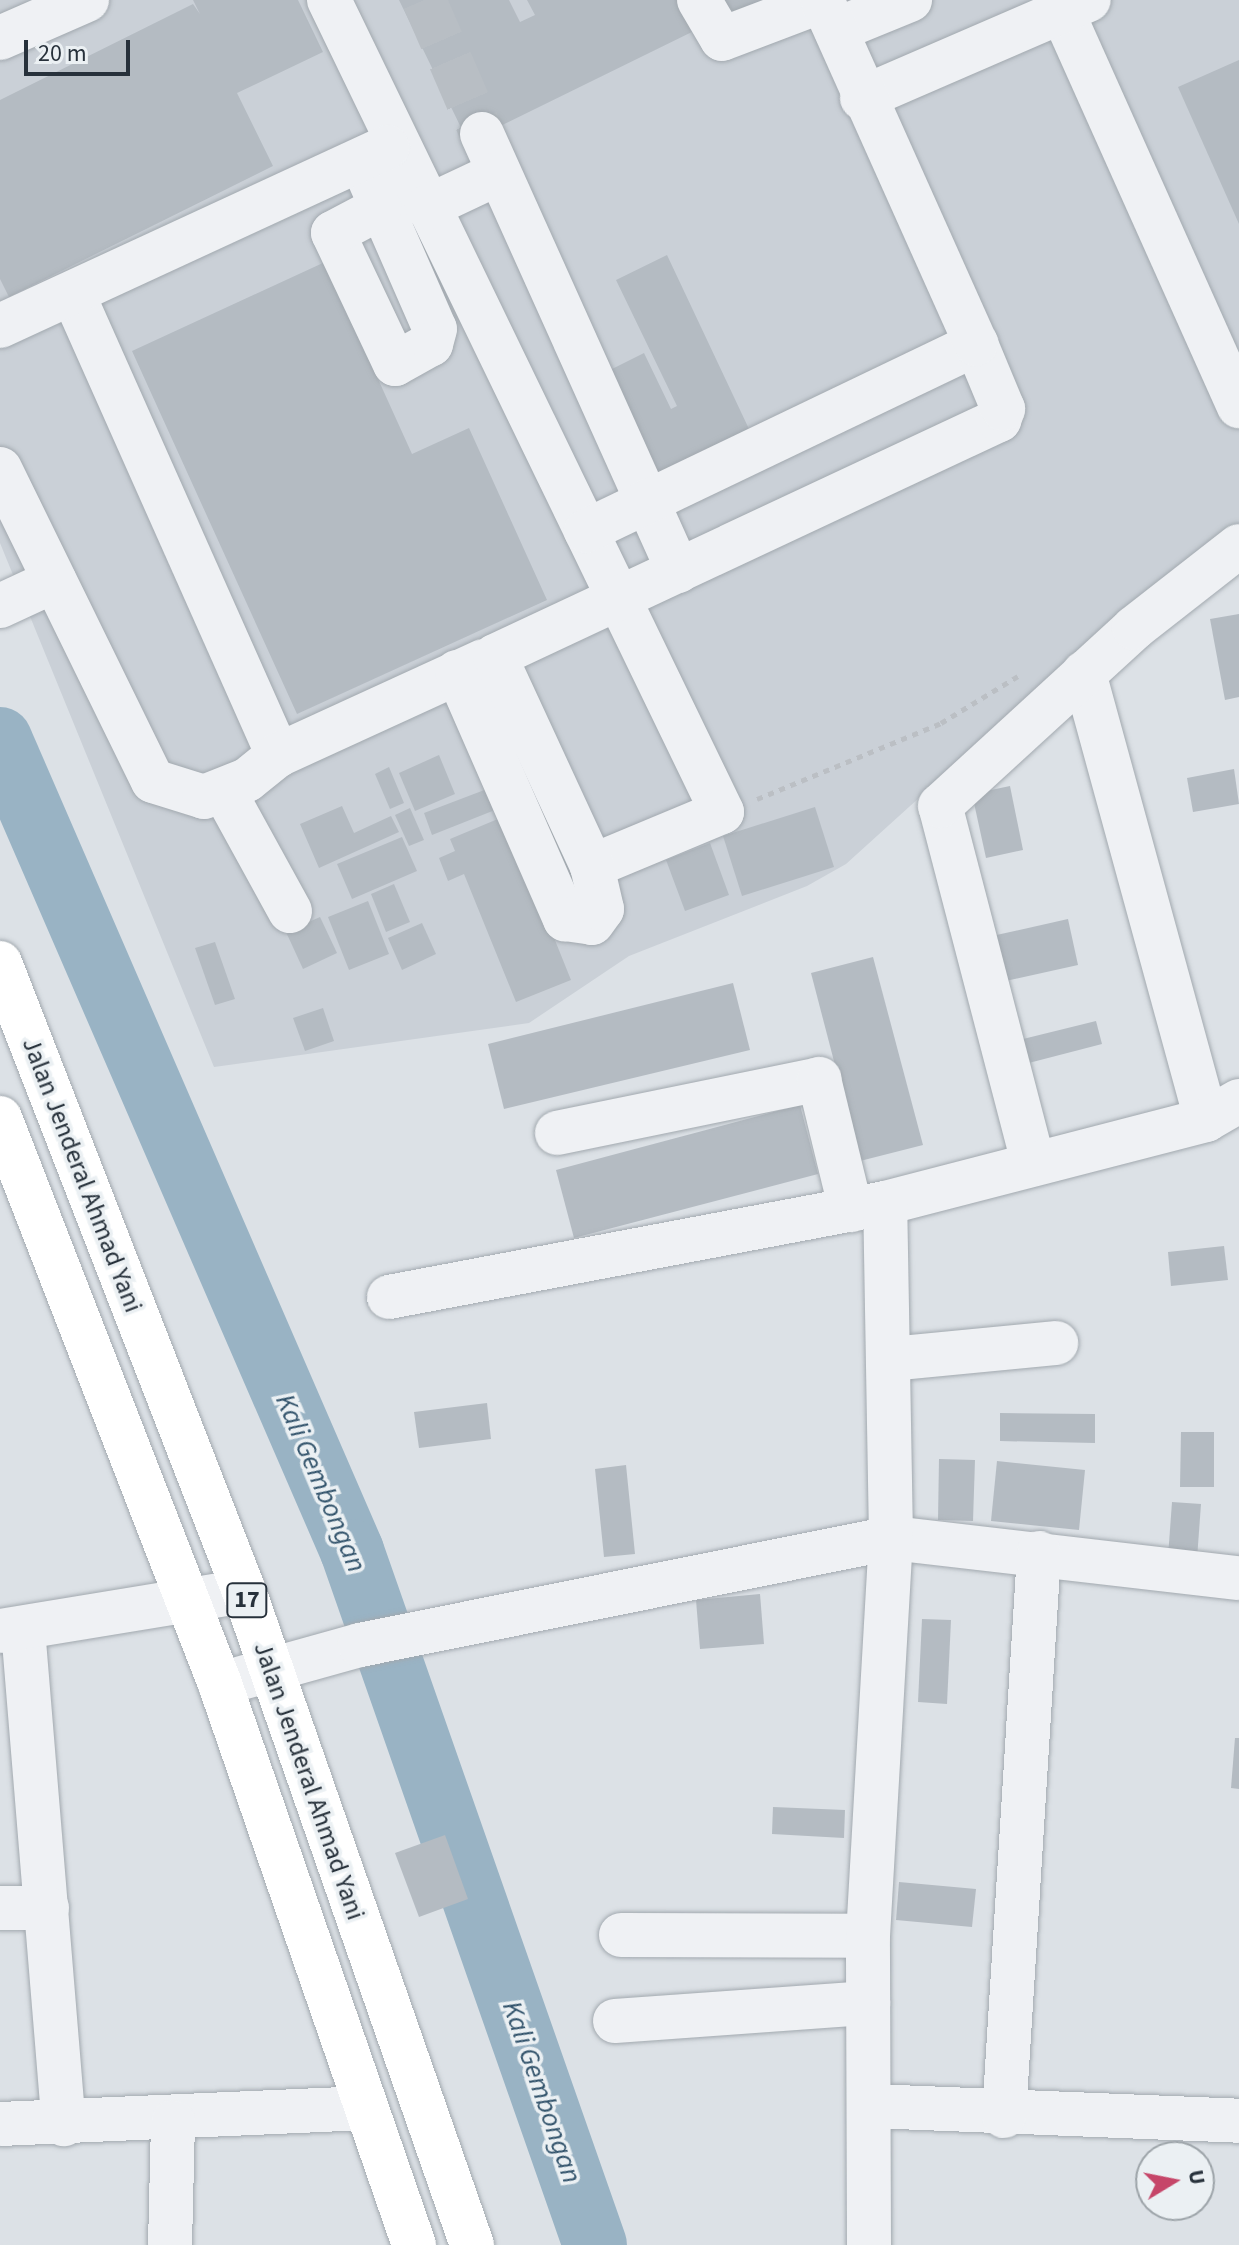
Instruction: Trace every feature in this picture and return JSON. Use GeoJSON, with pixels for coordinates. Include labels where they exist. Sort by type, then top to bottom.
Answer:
{"type":"FeatureCollection","features":[{"type":"Feature","properties":{"kind":"highway","name":"Jalan Jenderal Ahmad Yani"},"geometry":{"type":"LineString","coordinates":[[0,963],[244,1591],[472,2245]]}},
{"type":"Feature","properties":{"kind":"highway","name":"Jalan Jenderal Ahmad Yani"},"geometry":{"type":"LineString","coordinates":[[0,1118],[220,1684],[414,2245]]}},
{"type":"Feature","properties":{"kind":"street"},"geometry":{"type":"LineString","coordinates":[[0,38],[87,0]]}},
{"type":"Feature","properties":{"kind":"street"},"geometry":{"type":"LineString","coordinates":[[329,0],[378,152],[380,208]]}},
{"type":"Feature","properties":{"kind":"street"},"geometry":{"type":"LineString","coordinates":[[699,0],[722,39],[827,11],[910,0]]}},
{"type":"Feature","properties":{"kind":"street"},"geometry":{"type":"LineString","coordinates":[[862,98],[1075,5],[1239,406]]}},
{"type":"Feature","properties":{"kind":"street"},"geometry":{"type":"LineString","coordinates":[[0,469],[29,593],[153,781],[178,795],[224,791],[278,755],[999,420],[1003,409],[976,344],[862,98],[827,11]]}},
{"type":"Feature","properties":{"kind":"street"},"geometry":{"type":"LineString","coordinates":[[378,152],[427,207],[722,812],[592,866]]}},
{"type":"Feature","properties":{"kind":"street"},"geometry":{"type":"LineString","coordinates":[[1,323],[73,294],[378,152]]}},
{"type":"Feature","properties":{"kind":"street"},"geometry":{"type":"LineString","coordinates":[[427,207],[490,154],[678,571]]}},
{"type":"Feature","properties":{"kind":"street"},"geometry":{"type":"LineString","coordinates":[[73,294],[278,755]]}},
{"type":"Feature","properties":{"kind":"street"},"geometry":{"type":"LineString","coordinates":[[586,531],[976,344]]}},
{"type":"Feature","properties":{"kind":"street"},"geometry":{"type":"LineString","coordinates":[[1033,1162],[940,806],[1084,673],[1239,546]]}},
{"type":"Feature","properties":{"kind":"street"},"geometry":{"type":"LineString","coordinates":[[476,664],[592,866],[599,916],[571,924],[476,664]]}},
{"type":"Feature","properties":{"kind":"street"},"geometry":{"type":"LineString","coordinates":[[389,1297],[868,1207],[1222,1111],[1084,673]]}},
{"type":"Feature","properties":{"kind":"street"},"geometry":{"type":"LineString","coordinates":[[224,791],[290,911]]}},
{"type":"Feature","properties":{"kind":"street"},"geometry":{"type":"LineString","coordinates":[[557,1133],[819,1079],[868,1207],[890,1359],[891,1538],[868,1936],[872,2106],[869,2245]]}},
{"type":"Feature","properties":{"kind":"street"},"geometry":{"type":"LineString","coordinates":[[890,1359],[1056,1343]]}},
{"type":"Feature","properties":{"kind":"street"},"geometry":{"type":"LineString","coordinates":[[220,1684],[370,1643],[466,1622],[891,1538],[1239,1578]]}},
{"type":"Feature","properties":{"kind":"street"},"geometry":{"type":"LineString","coordinates":[[1004,2116],[1039,1553]]}},
{"type":"Feature","properties":{"kind":"street"},"geometry":{"type":"LineString","coordinates":[[64,2124],[47,1908],[12,1630],[244,1591]]}},
{"type":"Feature","properties":{"kind":"street"},"geometry":{"type":"LineString","coordinates":[[0,1908],[47,1908]]}},
{"type":"Feature","properties":{"kind":"street"},"geometry":{"type":"LineString","coordinates":[[621,1935],[868,1936]]}},
{"type":"Feature","properties":{"kind":"street"},"geometry":{"type":"LineString","coordinates":[[615,2021],[868,2003]]}},
{"type":"Feature","properties":{"kind":"street"},"geometry":{"type":"LineString","coordinates":[[872,2106],[1004,2116],[1239,2121]]}},
{"type":"Feature","properties":{"kind":"street"},"geometry":{"type":"LineString","coordinates":[[0,2124],[173,2122],[365,2108]]}},
{"type":"Feature","properties":{"kind":"street"},"geometry":{"type":"LineString","coordinates":[[170,2245],[173,2122]]}},
{"type":"Feature","properties":{"kind":"path"},"geometry":{"type":"LineString","coordinates":[[722,812],[941,723],[1032,664]]}},
{"type":"Feature","properties":{"kind":"shaded area"},"geometry":{"type":"Polygon","coordinates":[[[0,0],[1239,0],[1239,526],[1067,664],[846,864],[807,886],[629,956],[529,1023],[214,1067],[0,543],[0,0]]]}},
{"type":"Feature","properties":{"kind":"building"},"geometry":{"type":"Polygon","coordinates":[[[193,0],[298,0],[323,52],[237,93],[273,166],[9,297],[0,279],[0,100],[193,4],[200,14],[193,0]]]}},
{"type":"Feature","properties":{"kind":"building"},"geometry":{"type":"Polygon","coordinates":[[[399,0],[509,0],[520,22],[535,15],[527,0],[686,0],[700,28],[468,142],[399,0]]]}},
{"type":"Feature","properties":{"kind":"building"},"geometry":{"type":"Polygon","coordinates":[[[715,0],[787,0],[729,28],[715,0]]]}},
{"type":"Feature","properties":{"kind":"building"},"geometry":{"type":"Polygon","coordinates":[[[1239,60],[1239,224],[1178,87],[1239,60]]]}},
{"type":"Feature","properties":{"kind":"building"},"geometry":{"type":"Polygon","coordinates":[[[667,255],[749,429],[647,479],[598,376],[644,353],[671,409],[677,406],[616,280],[667,255]]]}},
{"type":"Feature","properties":{"kind":"building"},"geometry":{"type":"Polygon","coordinates":[[[325,262],[412,454],[469,428],[547,600],[297,714],[132,351],[325,262]]]}},
{"type":"Feature","properties":{"kind":"building"},"geometry":{"type":"Polygon","coordinates":[[[1239,614],[1239,697],[1225,700],[1210,619],[1239,614]]]}},
{"type":"Feature","properties":{"kind":"building"},"geometry":{"type":"Polygon","coordinates":[[[439,755],[455,794],[415,811],[399,773],[439,755]]]}},
{"type":"Feature","properties":{"kind":"building"},"geometry":{"type":"Polygon","coordinates":[[[389,767],[404,803],[390,809],[375,774],[389,767]]]}},
{"type":"Feature","properties":{"kind":"building"},"geometry":{"type":"Polygon","coordinates":[[[1234,769],[1239,804],[1193,812],[1187,778],[1234,769]]]}},
{"type":"Feature","properties":{"kind":"building"},"geometry":{"type":"Polygon","coordinates":[[[1010,786],[1023,850],[986,858],[972,794],[1010,786]]]}},
{"type":"Feature","properties":{"kind":"building"},"geometry":{"type":"Polygon","coordinates":[[[487,789],[495,810],[432,835],[424,813],[487,789]]]}},
{"type":"Feature","properties":{"kind":"building"},"geometry":{"type":"Polygon","coordinates":[[[342,806],[354,833],[391,816],[399,832],[319,868],[300,824],[342,806]]]}},
{"type":"Feature","properties":{"kind":"building"},"geometry":{"type":"Polygon","coordinates":[[[815,807],[834,867],[742,896],[723,836],[815,807]]]}},
{"type":"Feature","properties":{"kind":"building"},"geometry":{"type":"Polygon","coordinates":[[[410,808],[424,840],[409,846],[395,815],[410,808]]]}},
{"type":"Feature","properties":{"kind":"building"},"geometry":{"type":"Polygon","coordinates":[[[505,816],[571,980],[516,1002],[464,874],[448,881],[439,858],[455,851],[450,839],[505,816]]]}},
{"type":"Feature","properties":{"kind":"building"},"geometry":{"type":"Polygon","coordinates":[[[402,837],[417,871],[352,899],[337,864],[402,837]]]}},
{"type":"Feature","properties":{"kind":"building"},"geometry":{"type":"Polygon","coordinates":[[[710,843],[729,895],[685,911],[666,860],[710,843]]]}},
{"type":"Feature","properties":{"kind":"building"},"geometry":{"type":"Polygon","coordinates":[[[394,884],[410,922],[386,932],[371,894],[394,884]]]}},
{"type":"Feature","properties":{"kind":"building"},"geometry":{"type":"Polygon","coordinates":[[[368,901],[389,954],[349,970],[328,917],[368,901]]]}},
{"type":"Feature","properties":{"kind":"building"},"geometry":{"type":"Polygon","coordinates":[[[320,917],[337,953],[303,969],[286,932],[320,917]]]}},
{"type":"Feature","properties":{"kind":"building"},"geometry":{"type":"Polygon","coordinates":[[[1068,919],[1078,965],[1001,982],[992,936],[1068,919]]]}},
{"type":"Feature","properties":{"kind":"building"},"geometry":{"type":"Polygon","coordinates":[[[422,923],[436,954],[402,970],[388,938],[422,923]]]}},
{"type":"Feature","properties":{"kind":"building"},"geometry":{"type":"Polygon","coordinates":[[[215,942],[235,999],[215,1005],[195,948],[215,942]]]}},
{"type":"Feature","properties":{"kind":"building"},"geometry":{"type":"Polygon","coordinates":[[[873,957],[923,1145],[860,1161],[811,973],[873,957]]]}},
{"type":"Feature","properties":{"kind":"building"},"geometry":{"type":"Polygon","coordinates":[[[733,983],[750,1050],[504,1109],[488,1044],[733,983]]]}},
{"type":"Feature","properties":{"kind":"building"},"geometry":{"type":"Polygon","coordinates":[[[323,1008],[334,1041],[305,1051],[293,1018],[323,1008]]]}},
{"type":"Feature","properties":{"kind":"building"},"geometry":{"type":"Polygon","coordinates":[[[1096,1021],[1102,1044],[1021,1065],[1015,1041],[1096,1021]]]}},
{"type":"Feature","properties":{"kind":"building"},"geometry":{"type":"Polygon","coordinates":[[[800,1105],[818,1174],[574,1238],[556,1170],[800,1105]]]}},
{"type":"Feature","properties":{"kind":"building"},"geometry":{"type":"Polygon","coordinates":[[[1224,1246],[1228,1280],[1171,1286],[1168,1252],[1224,1246]]]}},
{"type":"Feature","properties":{"kind":"building"},"geometry":{"type":"Polygon","coordinates":[[[487,1403],[491,1439],[419,1448],[414,1412],[487,1403]]]}},
{"type":"Feature","properties":{"kind":"building"},"geometry":{"type":"Polygon","coordinates":[[[1000,1413],[1095,1414],[1095,1443],[1000,1441],[1000,1413]]]}},
{"type":"Feature","properties":{"kind":"building"},"geometry":{"type":"Polygon","coordinates":[[[1181,1432],[1214,1432],[1214,1487],[1180,1487],[1181,1432]]]}},
{"type":"Feature","properties":{"kind":"building"},"geometry":{"type":"Polygon","coordinates":[[[939,1459],[975,1460],[973,1521],[938,1520],[939,1459]]]}},
{"type":"Feature","properties":{"kind":"building"},"geometry":{"type":"Polygon","coordinates":[[[997,1461],[1085,1470],[1079,1530],[991,1521],[997,1461]]]}},
{"type":"Feature","properties":{"kind":"building"},"geometry":{"type":"Polygon","coordinates":[[[626,1465],[635,1554],[604,1557],[595,1469],[626,1465]]]}},
{"type":"Feature","properties":{"kind":"building"},"geometry":{"type":"Polygon","coordinates":[[[1172,1502],[1201,1504],[1197,1559],[1168,1557],[1172,1502]]]}},
{"type":"Feature","properties":{"kind":"building"},"geometry":{"type":"Polygon","coordinates":[[[760,1594],[764,1644],[700,1649],[696,1600],[760,1594]]]}},
{"type":"Feature","properties":{"kind":"building"},"geometry":{"type":"Polygon","coordinates":[[[922,1619],[951,1620],[947,1704],[918,1702],[922,1619]]]}},
{"type":"Feature","properties":{"kind":"building"},"geometry":{"type":"Polygon","coordinates":[[[1235,1738],[1239,1738],[1239,1789],[1231,1788],[1235,1738]]]}},
{"type":"Feature","properties":{"kind":"building"},"geometry":{"type":"Polygon","coordinates":[[[773,1807],[845,1810],[844,1838],[772,1834],[773,1807]]]}},
{"type":"Feature","properties":{"kind":"building"},"geometry":{"type":"Polygon","coordinates":[[[445,1835],[468,1899],[419,1917],[395,1853],[445,1835]]]}},
{"type":"Feature","properties":{"kind":"building"},"geometry":{"type":"Polygon","coordinates":[[[899,1882],[976,1889],[972,1927],[896,1920],[899,1882]]]}},
{"type":"Feature","properties":{"kind":"waterway","name":"Kali Gembongan"},"geometry":{"type":"LineString","coordinates":[[0,739],[352,1551],[595,2245]]}},
{"type":"Feature","properties":{"kind":"tunnel"},"geometry":{"type":"LineString","coordinates":[[424,0],[482,134]]}}]}
